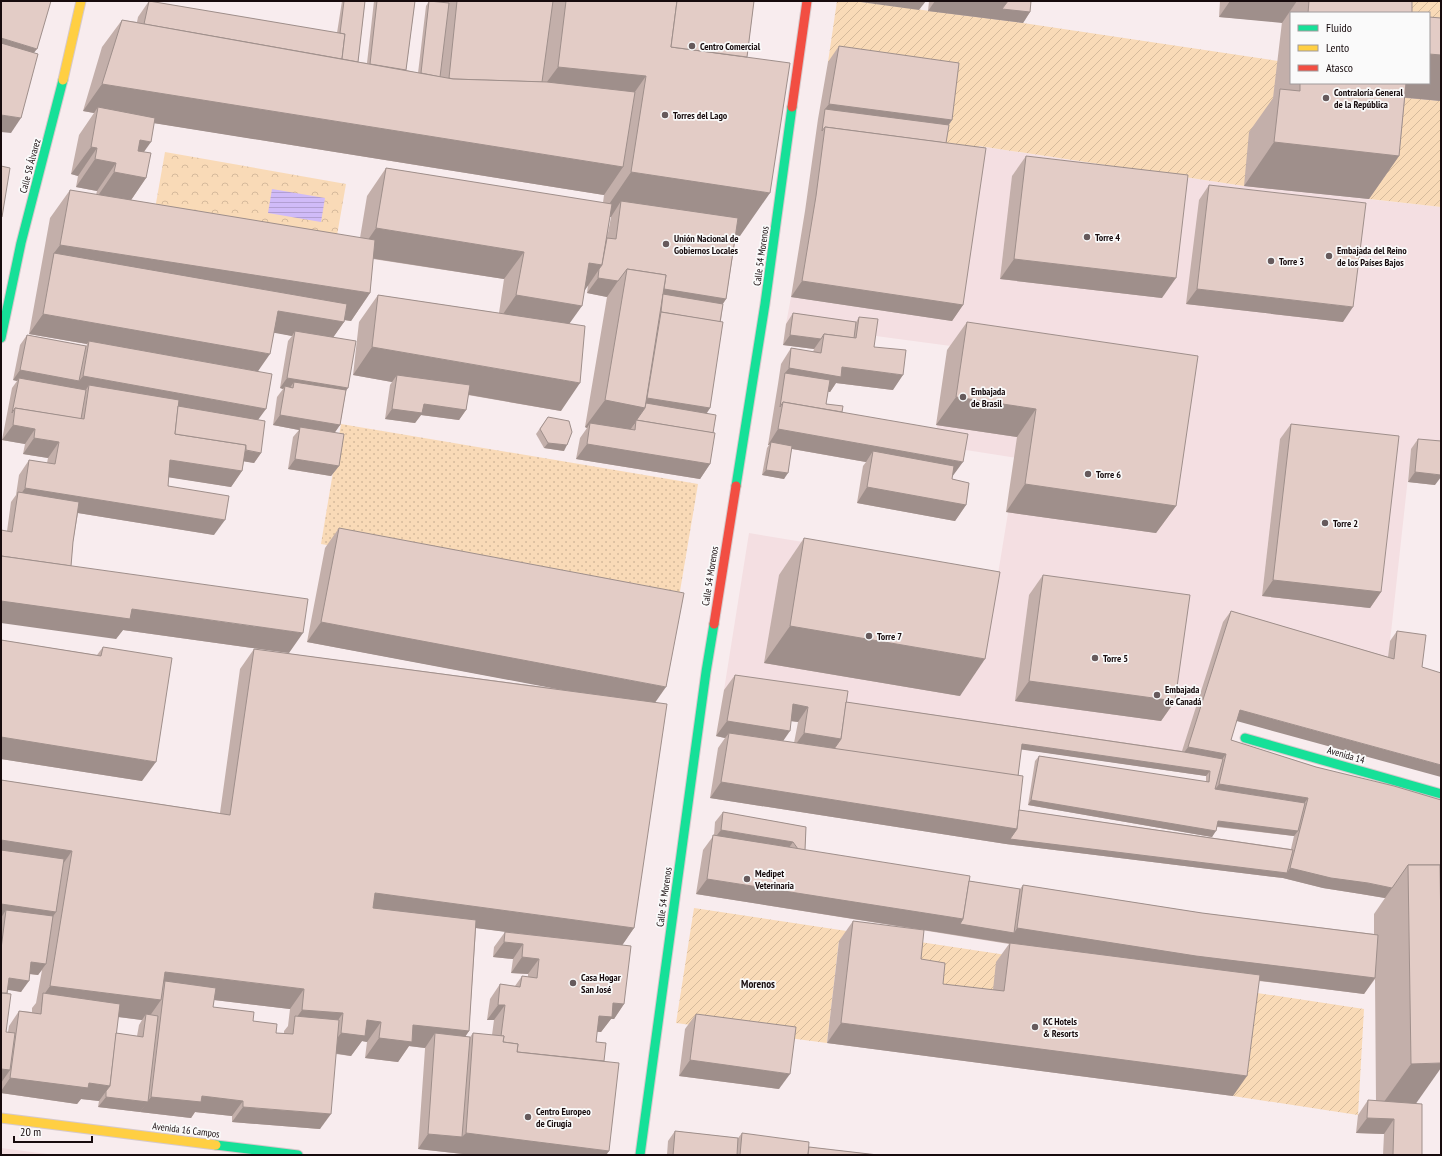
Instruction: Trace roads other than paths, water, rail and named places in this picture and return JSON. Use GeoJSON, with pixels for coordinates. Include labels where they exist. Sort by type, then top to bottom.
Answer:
{"type":"FeatureCollection","features":[{"type":"Feature","properties":{"kind":"main road","name":"Calle 58 Álvarez"},"geometry":{"type":"LineString","coordinates":[[1,338],[21,243],[52,126],[81,1]]}},
{"type":"Feature","properties":{"kind":"main road","name":"Calle 54 Morenos"},"geometry":{"type":"LineString","coordinates":[[640,1155],[706,672],[765,304],[807,1]]}},
{"type":"Feature","properties":{"kind":"main road","name":"Avenida 14"},"geometry":{"type":"LineString","coordinates":[[1245,738],[1441,794]]}},
{"type":"Feature","properties":{"kind":"main road","name":"Avenida 16 Campos"},"geometry":{"type":"LineString","coordinates":[[1,1118],[298,1155]]}},
{"type":"Feature","properties":{"kind":"place","name":"Centro Comercial"},"geometry":{"type":"Point","coordinates":[692,46]}},
{"type":"Feature","properties":{"kind":"place","name":"Contraloría General de la República"},"geometry":{"type":"Point","coordinates":[1326,98]}},
{"type":"Feature","properties":{"kind":"place","name":"Torres del Lago"},"geometry":{"type":"Point","coordinates":[665,115]}},
{"type":"Feature","properties":{"kind":"place","name":"Torre 4"},"geometry":{"type":"Point","coordinates":[1087,237]}},
{"type":"Feature","properties":{"kind":"place","name":"Unión Nacional de Gobiernos Locales"},"geometry":{"type":"Point","coordinates":[666,244]}},
{"type":"Feature","properties":{"kind":"place","name":"Embajada del Reino de los Países Bajos"},"geometry":{"type":"Point","coordinates":[1329,256]}},
{"type":"Feature","properties":{"kind":"place","name":"Torre 3"},"geometry":{"type":"Point","coordinates":[1271,261]}},
{"type":"Feature","properties":{"kind":"place","name":"Embajada de Brasil"},"geometry":{"type":"Point","coordinates":[963,397]}},
{"type":"Feature","properties":{"kind":"place","name":"Torre 6"},"geometry":{"type":"Point","coordinates":[1088,474]}},
{"type":"Feature","properties":{"kind":"place","name":"Torre 2"},"geometry":{"type":"Point","coordinates":[1325,523]}},
{"type":"Feature","properties":{"kind":"place","name":"Torre 7"},"geometry":{"type":"Point","coordinates":[869,636]}},
{"type":"Feature","properties":{"kind":"place","name":"Torre 5"},"geometry":{"type":"Point","coordinates":[1095,658]}},
{"type":"Feature","properties":{"kind":"place","name":"Embajada de Canadá"},"geometry":{"type":"Point","coordinates":[1157,695]}},
{"type":"Feature","properties":{"kind":"place","name":"Medipet Veterinaria"},"geometry":{"type":"Point","coordinates":[747,879]}},
{"type":"Feature","properties":{"kind":"place","name":"Casa Hogar San José"},"geometry":{"type":"Point","coordinates":[573,983]}},
{"type":"Feature","properties":{"kind":"place","name":"KC Hotels & Resorts"},"geometry":{"type":"Point","coordinates":[1035,1027]}},
{"type":"Feature","properties":{"kind":"place","name":"Centro Europeo de Cirugía"},"geometry":{"type":"Point","coordinates":[528,1117]}},
{"type":"Feature","properties":{"kind":"district","name":"Morenos"},"geometry":{"type":"Point","coordinates":[758,984]}}]}
